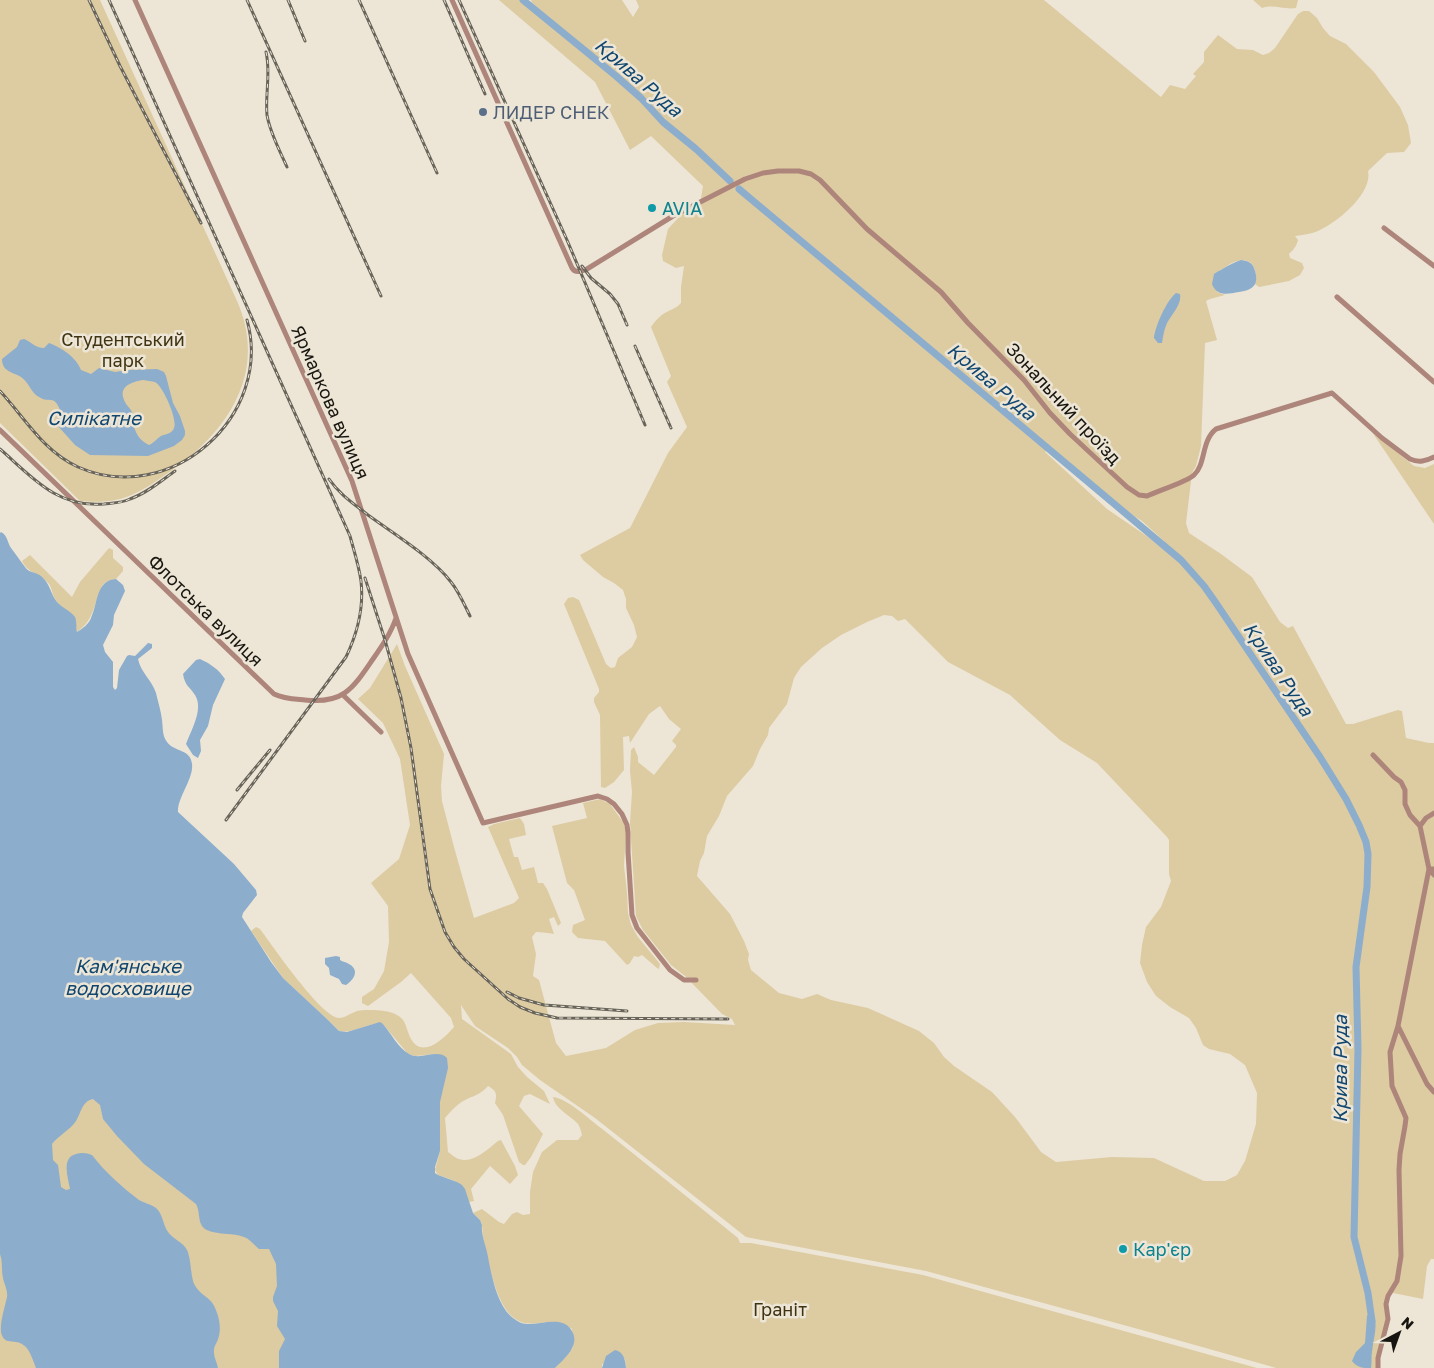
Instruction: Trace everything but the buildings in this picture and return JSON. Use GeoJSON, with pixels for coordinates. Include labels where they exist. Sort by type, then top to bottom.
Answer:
{"type":"FeatureCollection","features":[{"type":"Feature","properties":{"kind":"street","name":"Ярмаркова вулиця"},"geometry":{"type":"LineString","coordinates":[[136,0],[352,481],[408,654],[483,823],[598,796],[608,799],[622,814],[627,825],[631,908],[636,928],[670,970],[684,980],[696,980]]}},
{"type":"Feature","properties":{"kind":"street","name":"Зональний проїзд"},"geometry":{"type":"LineString","coordinates":[[452,0],[574,270],[579,272],[587,269],[673,216],[745,179],[763,173],[778,171],[811,174],[867,230],[941,292],[968,323],[1024,380],[1050,414],[1118,479],[1142,497],[1194,475],[1210,436],[1216,429],[1332,393],[1394,448],[1410,459],[1417,462],[1434,457]]}},
{"type":"Feature","properties":{"kind":"street"},"geometry":{"type":"LineString","coordinates":[[1384,228],[1434,266]]}},
{"type":"Feature","properties":{"kind":"street"},"geometry":{"type":"LineString","coordinates":[[1337,297],[1434,382]]}},
{"type":"Feature","properties":{"kind":"street","name":"Флотська вулиця"},"geometry":{"type":"LineString","coordinates":[[0,430],[270,691],[280,697],[319,701],[343,694],[354,685],[378,652],[393,627],[396,618]]}},
{"type":"Feature","properties":{"kind":"street"},"geometry":{"type":"LineString","coordinates":[[343,694],[381,732]]}},
{"type":"Feature","properties":{"kind":"street"},"geometry":{"type":"LineString","coordinates":[[1373,755],[1401,782],[1405,790],[1405,804],[1410,815],[1420,826],[1434,875]]}},
{"type":"Feature","properties":{"kind":"street"},"geometry":{"type":"LineString","coordinates":[[1420,826],[1426,818],[1434,813]]}},
{"type":"Feature","properties":{"kind":"street"},"geometry":{"type":"LineString","coordinates":[[1378,1368],[1378,1358],[1388,1319],[1386,1304],[1388,1296],[1397,1281],[1401,1256],[1399,1170],[1406,1118],[1392,1086],[1390,1052],[1398,1026],[1432,869]]}},
{"type":"Feature","properties":{"kind":"street"},"geometry":{"type":"LineString","coordinates":[[1398,1026],[1423,1077],[1434,1092]]}},
{"type":"Feature","properties":{"kind":"green space","name":"Студентський парк"},"geometry":{"type":"Polygon","coordinates":[[[0,0],[100,0],[237,301],[245,327],[248,351],[245,375],[237,397],[226,418],[192,455],[171,471],[139,492],[119,499],[95,502],[80,501],[0,423],[0,0]]]}},
{"type":"Feature","properties":{"kind":"green space"},"geometry":{"type":"Polygon","coordinates":[[[499,0],[521,0],[561,34],[565,31],[532,3],[531,0],[622,0],[633,17],[639,7],[636,0],[1044,0],[1161,97],[1170,85],[1185,89],[1196,76],[1193,74],[1204,62],[1204,52],[1218,35],[1237,49],[1253,50],[1263,55],[1275,48],[1298,14],[1303,11],[1309,11],[1317,18],[1330,36],[1346,44],[1374,72],[1400,107],[1408,125],[1411,143],[1404,152],[1387,153],[1368,171],[1365,189],[1352,206],[1335,221],[1318,231],[1295,236],[1298,240],[1295,248],[1289,254],[1290,258],[1302,263],[1304,268],[1300,275],[1289,281],[1259,287],[1255,284],[1256,273],[1252,265],[1245,260],[1234,262],[1220,270],[1217,292],[1225,295],[1206,301],[1217,340],[1205,343],[1201,446],[1196,466],[1192,473],[1186,523],[1189,533],[1252,577],[1280,622],[1288,628],[1293,626],[1346,724],[1353,724],[1398,710],[1402,711],[1406,738],[1434,743],[1434,1259],[1431,1259],[1427,1266],[1423,1299],[1388,1292],[1388,1316],[1379,1359],[1380,1368],[1276,1368],[926,1271],[746,1237],[595,1118],[540,1080],[522,1065],[508,1048],[475,1026],[461,1005],[462,1019],[511,1054],[518,1067],[544,1091],[550,1104],[530,1094],[524,1096],[519,1106],[543,1134],[525,1165],[519,1162],[503,1115],[495,1103],[496,1093],[488,1086],[481,1093],[461,1103],[445,1118],[448,1152],[464,1160],[475,1158],[501,1140],[518,1175],[510,1184],[490,1166],[471,1189],[474,1201],[469,1202],[464,1190],[458,1183],[438,1175],[435,1170],[440,1151],[440,1102],[436,1054],[415,1056],[408,1054],[383,1024],[350,1031],[339,1031],[283,978],[251,931],[256,927],[260,929],[309,994],[331,1015],[339,1018],[361,1010],[377,1010],[392,1013],[405,1023],[412,1041],[424,1048],[436,1043],[454,1027],[451,1018],[411,973],[368,1006],[362,1003],[362,997],[374,989],[384,971],[389,942],[388,906],[371,883],[399,859],[410,825],[400,759],[383,723],[358,699],[370,688],[397,644],[444,754],[441,786],[442,801],[474,918],[514,903],[519,898],[488,827],[520,818],[524,824],[526,835],[509,839],[514,857],[518,857],[522,870],[534,867],[538,883],[543,883],[547,889],[561,923],[558,926],[554,917],[549,919],[554,934],[536,932],[532,937],[536,954],[533,976],[539,980],[556,1043],[566,1056],[606,1048],[635,1030],[658,1023],[684,1022],[735,1025],[732,1019],[722,1014],[685,976],[671,965],[643,930],[636,916],[630,823],[632,792],[631,750],[634,747],[638,762],[654,775],[676,747],[672,741],[681,729],[669,719],[660,706],[649,714],[630,743],[629,736],[623,737],[624,770],[614,782],[605,788],[601,787],[600,715],[594,702],[599,689],[564,604],[568,598],[573,597],[579,600],[606,664],[611,668],[615,667],[618,658],[632,647],[637,637],[626,608],[626,599],[623,590],[603,577],[583,560],[580,555],[630,528],[668,453],[687,427],[667,382],[671,376],[651,327],[663,314],[681,303],[684,266],[676,268],[663,261],[662,255],[668,229],[681,215],[700,204],[703,186],[651,136],[630,150],[595,82],[499,0]],[[1051,447],[1045,452],[1107,509],[1163,549],[1164,541],[1142,521],[1121,508],[1051,447]],[[884,615],[841,635],[822,648],[801,667],[794,678],[787,704],[769,728],[768,735],[753,766],[727,796],[719,816],[707,836],[697,876],[730,914],[749,954],[748,960],[751,970],[779,993],[802,999],[817,994],[831,1000],[868,1008],[919,1031],[934,1043],[944,1057],[954,1066],[992,1092],[1015,1117],[1041,1152],[1056,1162],[1112,1157],[1154,1158],[1204,1181],[1225,1181],[1237,1175],[1245,1161],[1256,1124],[1257,1093],[1245,1065],[1230,1054],[1209,1049],[1203,1045],[1196,1028],[1189,1018],[1156,996],[1147,982],[1140,963],[1146,927],[1161,907],[1171,881],[1169,874],[1169,840],[1097,763],[1060,740],[1010,695],[948,662],[905,619],[898,621],[892,616],[884,615]]]}},
{"type":"Feature","properties":{"kind":"green space"},"geometry":{"type":"Polygon","coordinates":[[[1253,0],[1298,0],[1296,8],[1262,8],[1253,0]]]}},
{"type":"Feature","properties":{"kind":"green space"},"geometry":{"type":"Polygon","coordinates":[[[1372,432],[1414,466],[1425,468],[1434,464],[1434,524],[1372,432]]]}},
{"type":"Feature","properties":{"kind":"green space"},"geometry":{"type":"Polygon","coordinates":[[[109,548],[113,550],[113,558],[123,567],[123,571],[116,579],[108,581],[102,586],[90,617],[77,632],[75,619],[57,602],[49,584],[42,577],[28,569],[22,561],[30,555],[72,597],[80,582],[109,548]]]}},
{"type":"Feature","properties":{"kind":"green space"},"geometry":{"type":"Polygon","coordinates":[[[600,799],[610,804],[623,822],[626,830],[624,866],[628,913],[631,925],[638,937],[660,964],[659,969],[642,955],[634,956],[627,965],[605,941],[578,938],[572,932],[573,925],[585,920],[574,890],[567,883],[552,826],[587,818],[583,803],[600,799]]]}},
{"type":"Feature","properties":{"kind":"green space"},"geometry":{"type":"Polygon","coordinates":[[[0,889],[273,1218],[290,1368],[0,1368],[0,889]]]}},
{"type":"Feature","properties":{"kind":"green space","name":"Граніт"},"geometry":{"type":"Polygon","coordinates":[[[553,1097],[572,1105],[738,1238],[740,1243],[751,1243],[923,1275],[1257,1368],[626,1368],[625,1359],[602,1364],[602,1368],[555,1368],[573,1347],[572,1329],[556,1322],[521,1322],[507,1311],[493,1280],[483,1237],[482,1224],[473,1213],[482,1209],[504,1224],[512,1214],[517,1212],[523,1215],[530,1214],[530,1192],[533,1172],[542,1152],[557,1140],[578,1140],[582,1135],[578,1124],[557,1105],[553,1097]]]}},
{"type":"Feature","properties":{"kind":"water"},"geometry":{"type":"Polygon","coordinates":[[[1241,260],[1253,266],[1256,276],[1254,286],[1248,290],[1231,293],[1223,294],[1217,291],[1212,284],[1214,274],[1241,260]]]}},
{"type":"Feature","properties":{"kind":"water"},"geometry":{"type":"Polygon","coordinates":[[[1176,293],[1180,294],[1180,301],[1167,323],[1162,343],[1158,343],[1154,338],[1157,327],[1165,307],[1176,293]]]}},
{"type":"Feature","properties":{"kind":"water","name":"Силікатне"},"geometry":{"type":"Polygon","coordinates":[[[24,339],[41,348],[44,348],[49,343],[54,345],[72,357],[81,370],[91,374],[99,368],[115,372],[157,369],[164,372],[185,435],[174,446],[148,456],[90,455],[75,445],[58,426],[57,419],[60,410],[56,402],[36,395],[24,379],[4,367],[2,359],[17,347],[20,340],[24,339]],[[143,380],[126,386],[123,397],[133,413],[133,423],[137,433],[149,445],[172,431],[175,424],[172,411],[162,390],[155,382],[143,380]]]}},
{"type":"Feature","properties":{"kind":"water","name":"Кам'янське водосховище"},"geometry":{"type":"Polygon","coordinates":[[[1,532],[5,535],[11,548],[27,569],[41,576],[57,602],[75,617],[77,632],[90,620],[101,588],[105,583],[116,579],[123,585],[125,591],[114,615],[113,625],[103,645],[105,652],[113,662],[113,687],[115,690],[117,688],[119,670],[127,656],[135,656],[148,643],[152,644],[152,648],[138,659],[139,664],[156,693],[165,740],[174,748],[189,756],[192,764],[191,775],[178,806],[178,812],[234,864],[256,890],[257,895],[242,917],[283,978],[339,1031],[347,1032],[380,1022],[401,1048],[409,1054],[419,1056],[439,1054],[447,1058],[448,1068],[440,1102],[440,1151],[435,1173],[457,1182],[465,1189],[473,1213],[482,1225],[495,1288],[507,1312],[516,1320],[525,1324],[559,1322],[569,1327],[573,1333],[574,1343],[572,1348],[555,1368],[279,1368],[279,1351],[285,1339],[277,1326],[278,1311],[273,1301],[277,1286],[276,1264],[269,1249],[259,1249],[244,1237],[215,1233],[205,1229],[201,1224],[196,1204],[144,1164],[103,1119],[100,1105],[93,1099],[86,1102],[74,1124],[52,1144],[53,1160],[58,1165],[61,1187],[66,1190],[70,1189],[67,1174],[68,1159],[76,1154],[88,1154],[92,1155],[120,1185],[139,1200],[158,1210],[168,1232],[187,1250],[194,1284],[215,1307],[220,1326],[219,1336],[214,1347],[218,1368],[36,1368],[25,1346],[7,1341],[2,1336],[1,1323],[7,1294],[2,1275],[0,1254],[1,532]]]}},
{"type":"Feature","properties":{"kind":"water"},"geometry":{"type":"Polygon","coordinates":[[[200,659],[214,667],[225,679],[213,705],[208,726],[200,740],[201,751],[198,758],[193,755],[186,744],[196,720],[198,707],[195,695],[186,684],[183,674],[196,660],[200,659]]]}},
{"type":"Feature","properties":{"kind":"water"},"geometry":{"type":"Polygon","coordinates":[[[340,957],[340,960],[349,964],[354,969],[355,975],[346,985],[330,975],[329,968],[325,964],[325,958],[340,957]]]}},
{"type":"Feature","properties":{"kind":"water"},"geometry":{"type":"Polygon","coordinates":[[[1369,1313],[1374,1315],[1376,1324],[1375,1334],[1371,1368],[1363,1368],[1352,1361],[1356,1352],[1365,1343],[1367,1316],[1369,1313]]]}},
{"type":"Feature","properties":{"kind":"water"},"geometry":{"type":"Polygon","coordinates":[[[615,1350],[622,1354],[626,1368],[602,1368],[606,1356],[615,1350]]]}},
{"type":"Feature","properties":{"kind":"waterway","name":"Крива Руда"},"geometry":{"type":"LineString","coordinates":[[523,0],[616,76],[641,98],[663,122],[696,149],[730,181]]}},
{"type":"Feature","properties":{"kind":"waterway","name":"Крива Руда"},"geometry":{"type":"LineString","coordinates":[[739,189],[1181,560],[1216,603],[1320,757],[1346,799],[1366,842],[1368,854],[1367,887],[1356,967],[1358,1049],[1354,1237],[1368,1293],[1372,1321]]}},
{"type":"Feature","properties":{"kind":"railway"},"geometry":{"type":"LineString","coordinates":[[89,0],[120,66],[201,223]]}},
{"type":"Feature","properties":{"kind":"railway"},"geometry":{"type":"LineString","coordinates":[[109,0],[350,536],[361,581],[362,591],[359,620],[346,657],[226,820]]}},
{"type":"Feature","properties":{"kind":"railway"},"geometry":{"type":"LineString","coordinates":[[247,0],[381,296]]}},
{"type":"Feature","properties":{"kind":"railway"},"geometry":{"type":"LineString","coordinates":[[288,0],[305,41]]}},
{"type":"Feature","properties":{"kind":"railway"},"geometry":{"type":"LineString","coordinates":[[359,0],[437,173]]}},
{"type":"Feature","properties":{"kind":"railway"},"geometry":{"type":"LineString","coordinates":[[444,0],[485,94]]}},
{"type":"Feature","properties":{"kind":"railway"},"geometry":{"type":"LineString","coordinates":[[459,0],[567,240],[645,425]]}},
{"type":"Feature","properties":{"kind":"railway"},"geometry":{"type":"LineString","coordinates":[[266,52],[268,68],[268,122],[287,167]]}},
{"type":"Feature","properties":{"kind":"railway"},"geometry":{"type":"LineString","coordinates":[[582,266],[591,278],[610,294],[618,304],[627,325]]}},
{"type":"Feature","properties":{"kind":"railway"},"geometry":{"type":"LineString","coordinates":[[0,391],[45,443],[78,467],[113,476],[147,475],[179,464],[207,445],[230,420],[245,389],[251,356],[247,320]]}},
{"type":"Feature","properties":{"kind":"railway"},"geometry":{"type":"LineString","coordinates":[[635,346],[671,428]]}},
{"type":"Feature","properties":{"kind":"railway"},"geometry":{"type":"LineString","coordinates":[[0,449],[46,488],[59,496],[87,504],[117,503],[127,500],[148,490],[175,471]]}},
{"type":"Feature","properties":{"kind":"railway"},"geometry":{"type":"LineString","coordinates":[[329,479],[352,503],[434,564],[451,582],[470,616]]}},
{"type":"Feature","properties":{"kind":"railway"},"geometry":{"type":"LineString","coordinates":[[365,578],[401,698],[411,748],[430,889],[445,932],[454,947],[464,959],[508,999],[520,1007],[535,1013],[557,1018],[728,1019]]}},
{"type":"Feature","properties":{"kind":"railway"},"geometry":{"type":"LineString","coordinates":[[237,790],[270,750]]}},
{"type":"Feature","properties":{"kind":"railway"},"geometry":{"type":"LineString","coordinates":[[507,992],[519,998],[544,1005],[627,1011]]}},
{"type":"Feature","properties":{"kind":"place","name":"ЛИДЕР СНЕК"},"geometry":{"type":"Point","coordinates":[483,112]}},
{"type":"Feature","properties":{"kind":"place","name":"AVIA"},"geometry":{"type":"Point","coordinates":[652,208]}},
{"type":"Feature","properties":{"kind":"place","name":"Кар'єр"},"geometry":{"type":"Point","coordinates":[1123,1249]}}]}
